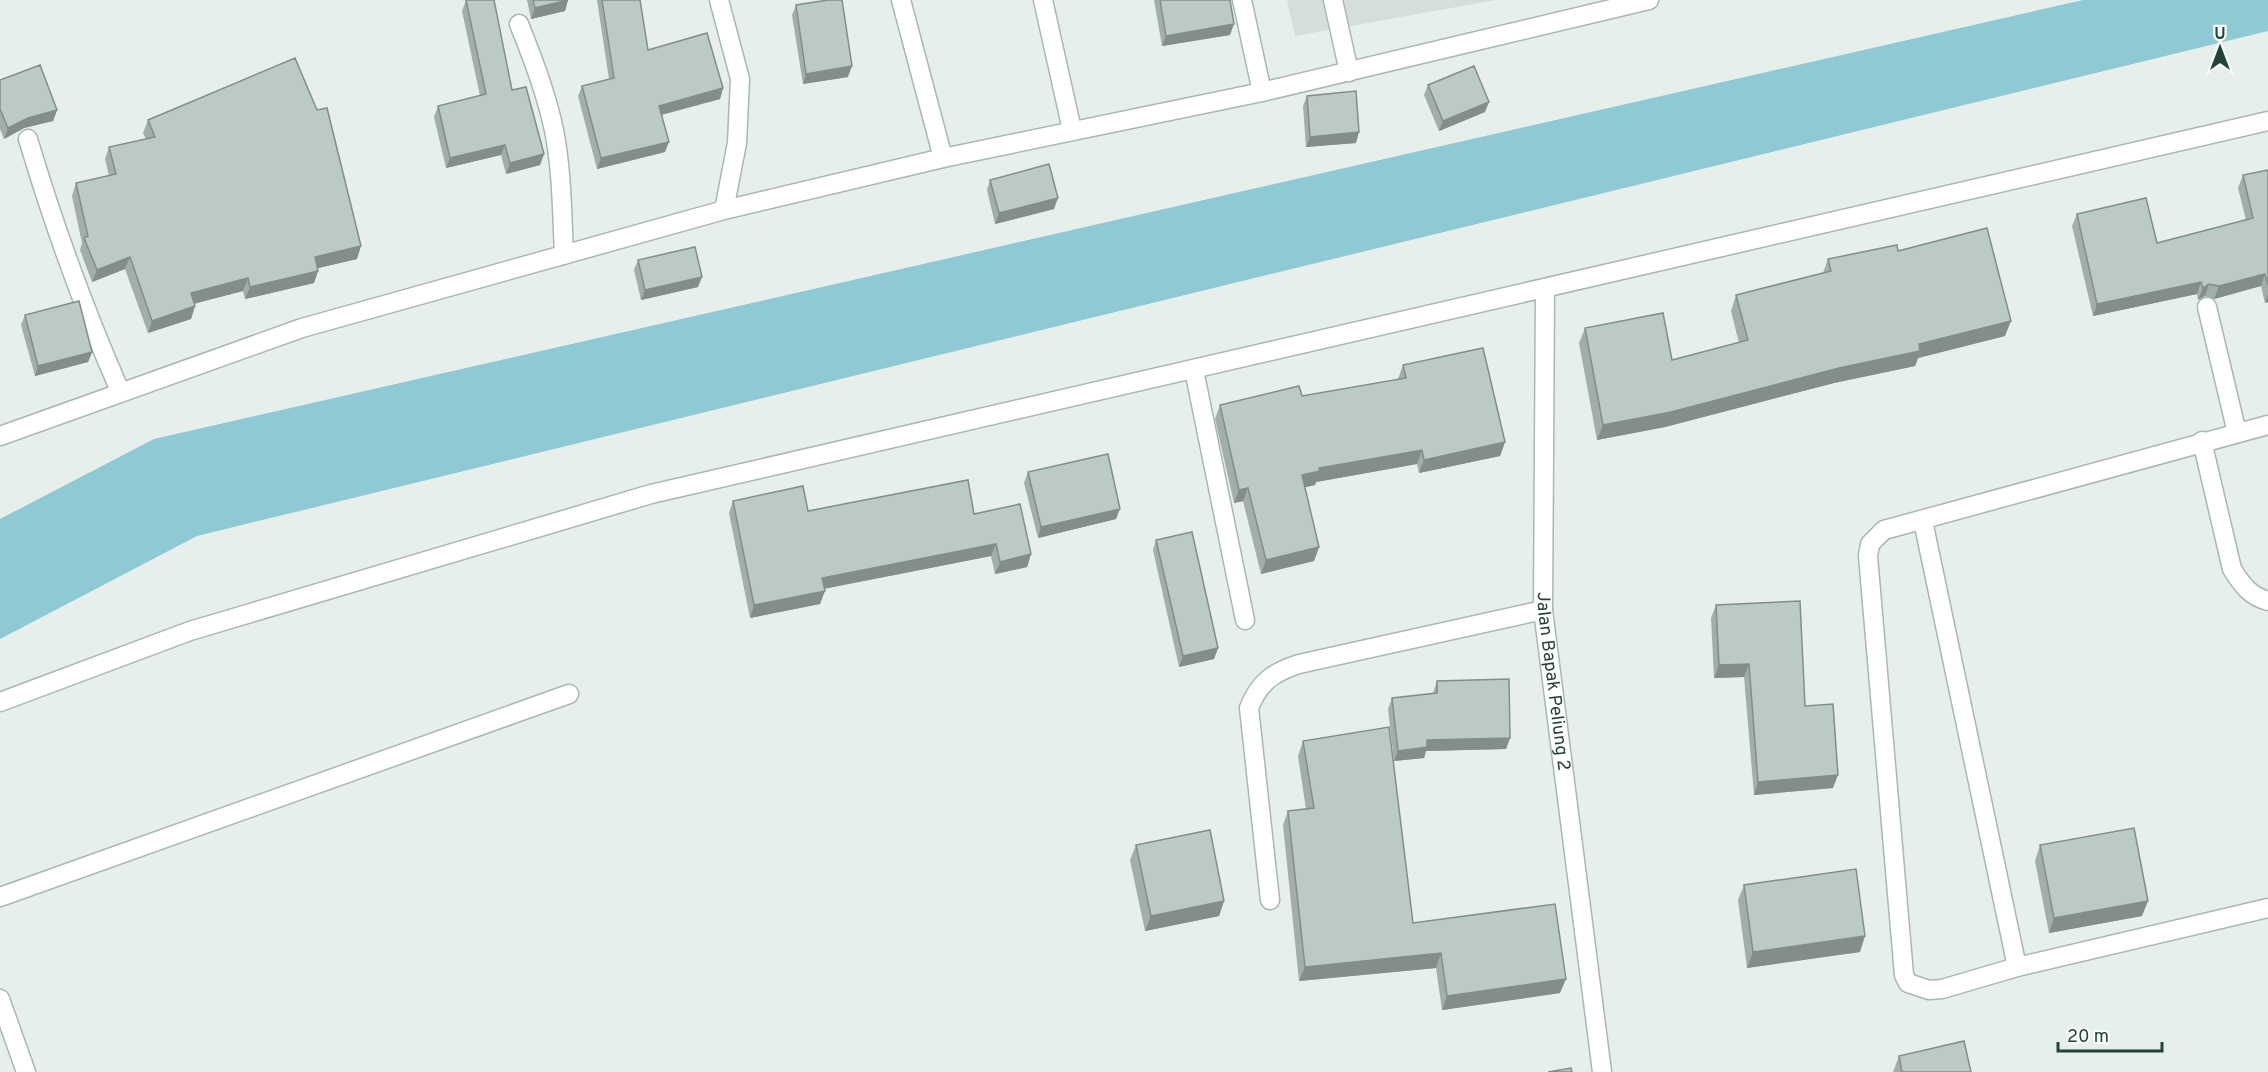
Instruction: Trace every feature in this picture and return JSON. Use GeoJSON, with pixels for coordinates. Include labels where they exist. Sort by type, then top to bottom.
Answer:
{"type":"FeatureCollection","features":[{"type":"Feature","properties":{"kind":"street"},"geometry":{"type":"LineString","coordinates":[[719,0],[740,79],[737,143],[724,210]]}},
{"type":"Feature","properties":{"kind":"street"},"geometry":{"type":"LineString","coordinates":[[901,0],[943,158]]}},
{"type":"Feature","properties":{"kind":"street"},"geometry":{"type":"LineString","coordinates":[[1043,0],[1072,130]]}},
{"type":"Feature","properties":{"kind":"street"},"geometry":{"type":"LineString","coordinates":[[1242,0],[1262,92]]}},
{"type":"Feature","properties":{"kind":"street"},"geometry":{"type":"LineString","coordinates":[[1333,0],[1349,72]]}},
{"type":"Feature","properties":{"kind":"street"},"geometry":{"type":"LineString","coordinates":[[0,436],[120,391],[302,328],[724,210],[943,158],[1262,92],[1649,0]]}},
{"type":"Feature","properties":{"kind":"street"},"geometry":{"type":"LineString","coordinates":[[519,24],[546,97],[554,132],[560,174],[564,255]]}},
{"type":"Feature","properties":{"kind":"street"},"geometry":{"type":"LineString","coordinates":[[0,702],[190,631],[651,494],[2268,121]]}},
{"type":"Feature","properties":{"kind":"street"},"geometry":{"type":"LineString","coordinates":[[28,139],[74,279],[120,391]]}},
{"type":"Feature","properties":{"kind":"street","name":"Jalan Bapak Peliung 2"},"geometry":{"type":"LineString","coordinates":[[1545,289],[1542,610],[1602,1072]]}},
{"type":"Feature","properties":{"kind":"street"},"geometry":{"type":"LineString","coordinates":[[2207,307],[2237,433]]}},
{"type":"Feature","properties":{"kind":"street"},"geometry":{"type":"LineString","coordinates":[[1194,370],[1245,620]]}},
{"type":"Feature","properties":{"kind":"street"},"geometry":{"type":"LineString","coordinates":[[2268,425],[2202,441],[1878,534],[1870,544],[1868,556],[1904,975],[1908,983],[1918,987],[1942,989],[2017,967],[2268,909]]}},
{"type":"Feature","properties":{"kind":"street"},"geometry":{"type":"LineString","coordinates":[[2202,441],[2232,569],[2241,585],[2256,597],[2268,601]]}},
{"type":"Feature","properties":{"kind":"street"},"geometry":{"type":"LineString","coordinates":[[1923,521],[2017,967]]}},
{"type":"Feature","properties":{"kind":"street"},"geometry":{"type":"LineString","coordinates":[[1270,900],[1249,708],[1255,693],[1265,681],[1280,671],[1299,664],[1542,610]]}},
{"type":"Feature","properties":{"kind":"street"},"geometry":{"type":"LineString","coordinates":[[0,897],[569,694]]}},
{"type":"Feature","properties":{"kind":"street"},"geometry":{"type":"LineString","coordinates":[[0,999],[26,1072]]}},
{"type":"Feature","properties":{"kind":"shaded area"},"geometry":{"type":"Polygon","coordinates":[[[1287,0],[1496,0],[1295,36],[1287,0]]]}},
{"type":"Feature","properties":{"kind":"water"},"geometry":{"type":"Polygon","coordinates":[[[2083,0],[2268,0],[2268,31],[197,536],[0,639],[0,519],[154,439],[2083,0]]]}},
{"type":"Feature","properties":{"kind":"building"},"geometry":{"type":"Polygon","coordinates":[[[466,0],[494,0],[512,90],[526,87],[544,154],[510,163],[505,145],[450,158],[438,106],[486,94],[466,0]]]}},
{"type":"Feature","properties":{"kind":"building"},"geometry":{"type":"Polygon","coordinates":[[[533,0],[568,0],[535,8],[533,0]]]}},
{"type":"Feature","properties":{"kind":"building"},"geometry":{"type":"Polygon","coordinates":[[[602,0],[640,0],[648,50],[707,33],[723,88],[659,106],[669,142],[601,158],[582,86],[614,78],[602,0]]]}},
{"type":"Feature","properties":{"kind":"building"},"geometry":{"type":"Polygon","coordinates":[[[842,0],[852,66],[806,74],[796,5],[842,0]]]}},
{"type":"Feature","properties":{"kind":"building"},"geometry":{"type":"Polygon","coordinates":[[[1160,0],[1230,0],[1234,24],[1166,36],[1160,0]]]}},
{"type":"Feature","properties":{"kind":"building"},"geometry":{"type":"Polygon","coordinates":[[[295,58],[317,110],[327,108],[361,246],[315,257],[318,271],[250,287],[248,278],[191,293],[195,306],[152,321],[130,257],[97,270],[84,238],[88,236],[76,183],[116,174],[109,147],[155,137],[148,120],[295,58]]]}},
{"type":"Feature","properties":{"kind":"building"},"geometry":{"type":"Polygon","coordinates":[[[40,65],[57,110],[28,118],[8,128],[0,109],[0,80],[40,65]]]}},
{"type":"Feature","properties":{"kind":"building"},"geometry":{"type":"Polygon","coordinates":[[[1474,66],[1489,102],[1443,121],[1428,85],[1474,66]]]}},
{"type":"Feature","properties":{"kind":"building"},"geometry":{"type":"Polygon","coordinates":[[[1356,91],[1359,132],[1310,137],[1307,96],[1356,91]]]}},
{"type":"Feature","properties":{"kind":"building"},"geometry":{"type":"Polygon","coordinates":[[[1049,164],[1058,198],[999,213],[990,180],[1049,164]]]}},
{"type":"Feature","properties":{"kind":"building"},"geometry":{"type":"Polygon","coordinates":[[[2268,170],[2268,285],[2265,274],[2219,286],[2209,284],[2203,288],[2201,282],[2097,304],[2077,214],[2146,198],[2157,243],[2253,218],[2243,175],[2268,170]]]}},
{"type":"Feature","properties":{"kind":"building"},"geometry":{"type":"Polygon","coordinates":[[[1987,228],[2011,321],[1919,344],[1920,351],[1839,368],[1671,412],[1603,425],[1585,328],[1663,313],[1672,360],[1748,340],[1736,295],[1831,271],[1828,259],[1897,245],[1898,251],[1987,228]]]}},
{"type":"Feature","properties":{"kind":"building"},"geometry":{"type":"Polygon","coordinates":[[[695,247],[702,277],[645,290],[638,260],[695,247]]]}},
{"type":"Feature","properties":{"kind":"building"},"geometry":{"type":"Polygon","coordinates":[[[79,301],[92,352],[38,366],[25,315],[79,301]]]}},
{"type":"Feature","properties":{"kind":"building"},"geometry":{"type":"Polygon","coordinates":[[[1483,348],[1505,442],[1424,460],[1422,450],[1319,468],[1320,471],[1302,475],[1319,547],[1266,560],[1248,488],[1239,490],[1220,405],[1299,386],[1302,396],[1406,378],[1403,365],[1483,348]]]}},
{"type":"Feature","properties":{"kind":"building"},"geometry":{"type":"Polygon","coordinates":[[[1108,454],[1120,509],[1041,527],[1028,472],[1108,454]]]}},
{"type":"Feature","properties":{"kind":"building"},"geometry":{"type":"Polygon","coordinates":[[[968,480],[974,514],[1020,504],[1031,554],[1000,562],[996,544],[822,578],[825,591],[754,605],[733,501],[803,486],[808,511],[968,480]]]}},
{"type":"Feature","properties":{"kind":"building"},"geometry":{"type":"Polygon","coordinates":[[[1192,532],[1218,648],[1183,656],[1156,540],[1192,532]]]}},
{"type":"Feature","properties":{"kind":"building"},"geometry":{"type":"Polygon","coordinates":[[[1800,601],[1805,706],[1833,704],[1838,775],[1758,782],[1749,664],[1719,665],[1716,605],[1800,601]]]}},
{"type":"Feature","properties":{"kind":"building"},"geometry":{"type":"Polygon","coordinates":[[[1509,679],[1510,738],[1427,740],[1427,747],[1398,751],[1392,698],[1437,693],[1437,681],[1509,679]]]}},
{"type":"Feature","properties":{"kind":"building"},"geometry":{"type":"Polygon","coordinates":[[[1389,727],[1413,923],[1555,904],[1566,979],[1447,996],[1441,953],[1305,967],[1288,811],[1314,808],[1303,741],[1389,727]]]}},
{"type":"Feature","properties":{"kind":"building"},"geometry":{"type":"Polygon","coordinates":[[[2134,828],[2148,901],[2054,918],[2040,845],[2134,828]]]}},
{"type":"Feature","properties":{"kind":"building"},"geometry":{"type":"Polygon","coordinates":[[[1210,830],[1224,901],[1151,916],[1136,845],[1210,830]]]}},
{"type":"Feature","properties":{"kind":"building"},"geometry":{"type":"Polygon","coordinates":[[[1856,869],[1865,936],[1753,952],[1744,885],[1856,869]]]}},
{"type":"Feature","properties":{"kind":"building"},"geometry":{"type":"Polygon","coordinates":[[[1964,1041],[1971,1072],[1902,1072],[1899,1056],[1964,1041]]]}},
{"type":"Feature","properties":{"kind":"building"},"geometry":{"type":"Polygon","coordinates":[[[1571,1068],[1572,1072],[1548,1072],[1571,1068]]]}}]}
